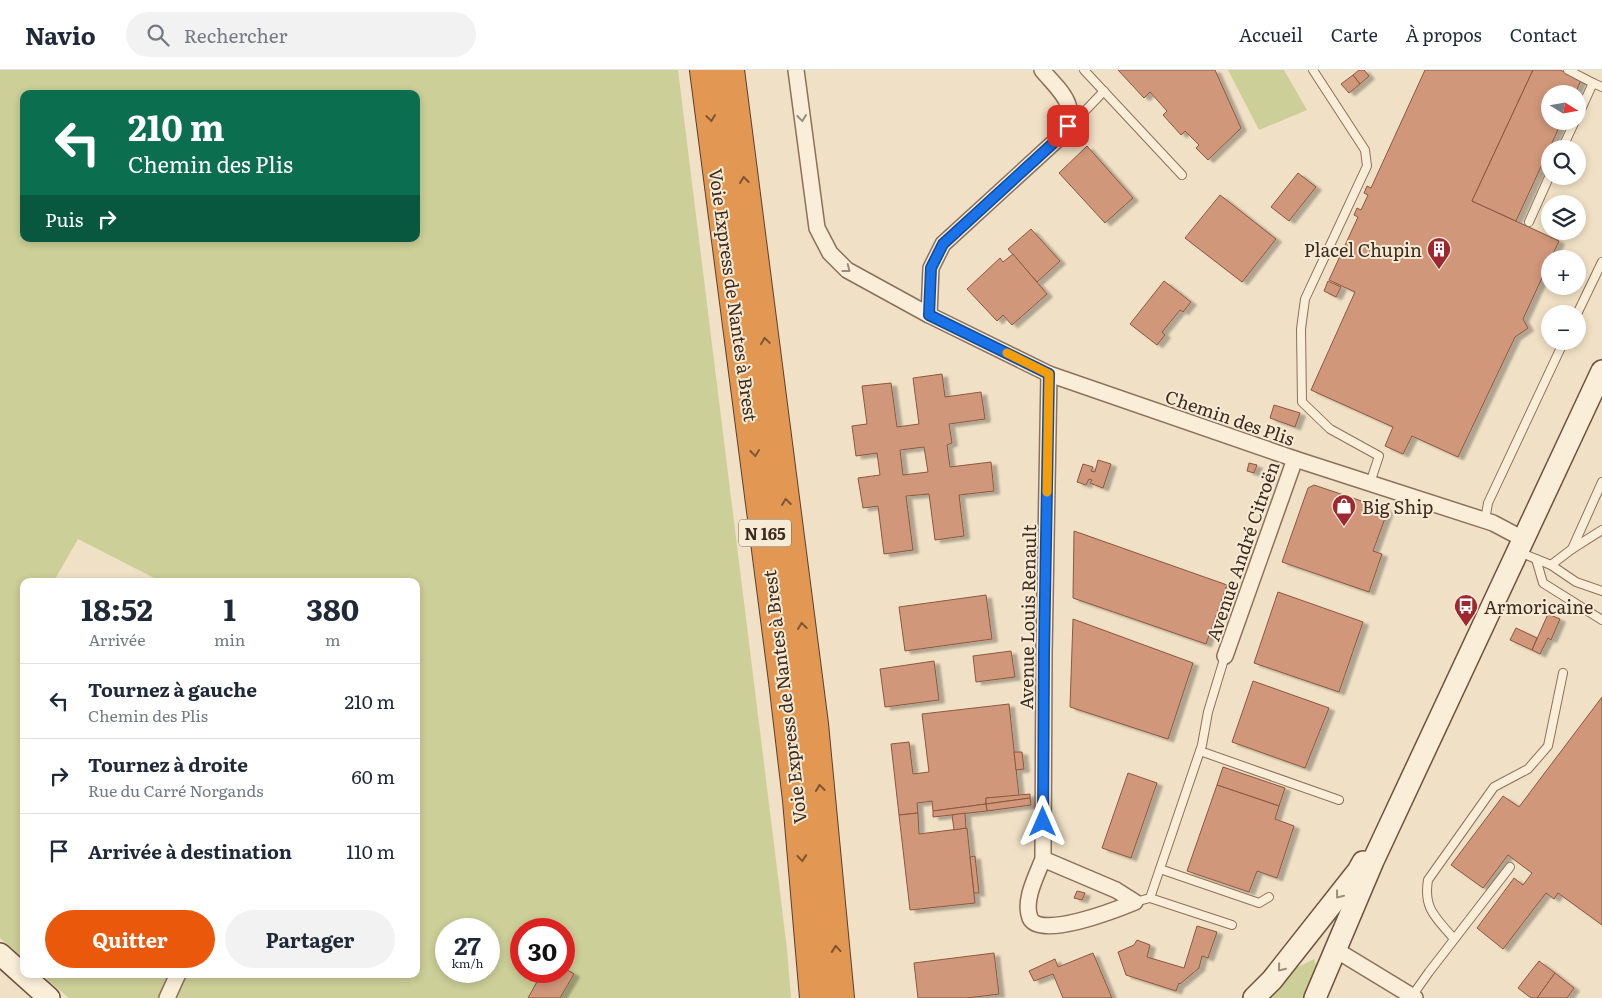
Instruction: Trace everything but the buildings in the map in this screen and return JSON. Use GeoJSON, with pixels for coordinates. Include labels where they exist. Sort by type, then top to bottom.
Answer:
{"type":"FeatureCollection","features":[{"type":"Feature","properties":{"kind":"highway","name":"Voie Express de Nantes à Brest"},"geometry":{"type":"LineString","coordinates":[[704,70],[782,671],[797,800],[814,998]]}},
{"type":"Feature","properties":{"kind":"highway","name":"Voie Express de Nantes à Brest"},"geometry":{"type":"LineString","coordinates":[[730,70],[814,724],[840,998]]}},
{"type":"Feature","properties":{"kind":"main road"},"geometry":{"type":"LineString","coordinates":[[1315,998],[1373,862],[1527,550],[1602,371]]}},
{"type":"Feature","properties":{"kind":"main road"},"geometry":{"type":"LineString","coordinates":[[1254,998],[1272,980],[1358,871],[1412,780]]}},
{"type":"Feature","properties":{"kind":"main road"},"geometry":{"type":"LineString","coordinates":[[1307,936],[1336,950]]}},
{"type":"Feature","properties":{"kind":"main road"},"geometry":{"type":"LineString","coordinates":[[0,954],[20,972]]}},
{"type":"Feature","properties":{"kind":"main road"},"geometry":{"type":"LineString","coordinates":[[27,978],[49,998]]}},
{"type":"Feature","properties":{"kind":"street","name":"Chemin des Plis"},"geometry":{"type":"LineString","coordinates":[[796,70],[817,228],[830,253],[848,270],[929,315],[1049,374],[1295,458],[1485,520],[1527,550]]}},
{"type":"Feature","properties":{"kind":"street"},"geometry":{"type":"LineString","coordinates":[[929,315],[931,268],[943,244],[1061,136],[1068,126],[1070,113],[1067,100],[1042,70]]}},
{"type":"Feature","properties":{"kind":"street","name":"Avenue Louis Renault"},"geometry":{"type":"LineString","coordinates":[[1049,374],[1044,653],[1043,859],[1031,891],[1028,905],[1029,916],[1032,922],[1040,926],[1072,923],[1105,914],[1135,902]]}},
{"type":"Feature","properties":{"kind":"street","name":"Avenue André Citroën"},"geometry":{"type":"LineString","coordinates":[[1225,656],[1295,458]]}},
{"type":"Feature","properties":{"kind":"street"},"geometry":{"type":"LineString","coordinates":[[1043,859],[1116,890],[1135,902]]}},
{"type":"Feature","properties":{"kind":"street"},"geometry":{"type":"LineString","coordinates":[[1336,950],[1414,997]]}},
{"type":"Feature","properties":{"kind":"street"},"geometry":{"type":"LineString","coordinates":[[167,998],[176,978]]}},
{"type":"Feature","properties":{"kind":"lane"},"geometry":{"type":"LineString","coordinates":[[1084,70],[1182,175]]}},
{"type":"Feature","properties":{"kind":"lane"},"geometry":{"type":"LineString","coordinates":[[1313,70],[1365,150],[1367,166],[1305,299],[1301,329],[1302,402],[1330,429],[1379,456],[1370,483]]}},
{"type":"Feature","properties":{"kind":"lane"},"geometry":{"type":"LineString","coordinates":[[1568,70],[1602,87]]}},
{"type":"Feature","properties":{"kind":"lane"},"geometry":{"type":"LineString","coordinates":[[1586,98],[1593,83]]}},
{"type":"Feature","properties":{"kind":"lane"},"geometry":{"type":"LineString","coordinates":[[1070,113],[1084,112],[1104,91]]}},
{"type":"Feature","properties":{"kind":"lane"},"geometry":{"type":"LineString","coordinates":[[1529,222],[1546,185]]}},
{"type":"Feature","properties":{"kind":"lane"},"geometry":{"type":"LineString","coordinates":[[1582,305],[1602,262]]}},
{"type":"Feature","properties":{"kind":"lane"},"geometry":{"type":"LineString","coordinates":[[1485,520],[1488,502],[1560,350]]}},
{"type":"Feature","properties":{"kind":"lane"},"geometry":{"type":"LineString","coordinates":[[1572,549],[1602,482]]}},
{"type":"Feature","properties":{"kind":"lane"},"geometry":{"type":"LineString","coordinates":[[1551,565],[1602,530]]}},
{"type":"Feature","properties":{"kind":"lane"},"geometry":{"type":"LineString","coordinates":[[1527,550],[1576,582],[1602,591]]}},
{"type":"Feature","properties":{"kind":"lane"},"geometry":{"type":"LineString","coordinates":[[1527,550],[1543,583],[1602,620]]}},
{"type":"Feature","properties":{"kind":"lane"},"geometry":{"type":"LineString","coordinates":[[1150,898],[1200,751],[1208,712],[1225,656]]}},
{"type":"Feature","properties":{"kind":"lane"},"geometry":{"type":"LineString","coordinates":[[1454,939],[1431,910],[1426,895],[1428,880],[1494,787],[1528,769],[1548,746],[1564,673]]}},
{"type":"Feature","properties":{"kind":"lane"},"geometry":{"type":"LineString","coordinates":[[1200,751],[1340,800]]}},
{"type":"Feature","properties":{"kind":"lane"},"geometry":{"type":"LineString","coordinates":[[1414,997],[1454,939],[1510,867]]}},
{"type":"Feature","properties":{"kind":"lane"},"geometry":{"type":"LineString","coordinates":[[1160,870],[1259,903],[1269,897]]}},
{"type":"Feature","properties":{"kind":"lane"},"geometry":{"type":"LineString","coordinates":[[1135,902],[1150,898],[1232,925]]}},
{"type":"Feature","properties":{"kind":"green space"},"geometry":{"type":"Polygon","coordinates":[[[0,70],[678,70],[787,949],[791,998],[69,998],[46,978],[420,978],[420,578],[154,578],[78,539],[56,578],[20,578],[20,956],[0,938],[0,70]]]}},
{"type":"Feature","properties":{"kind":"green space"},"geometry":{"type":"Polygon","coordinates":[[[1228,70],[1284,70],[1307,110],[1259,130],[1228,70]]]}},
{"type":"Feature","properties":{"kind":"green space"},"geometry":{"type":"Polygon","coordinates":[[[1314,959],[1316,966],[1303,998],[1264,998],[1288,972],[1314,959]]]}},
{"type":"Feature","properties":{"kind":"slow traffic"},"geometry":{"type":"LineString","coordinates":[[1007,353],[1049,374],[1047,492]]}},
{"type":"Feature","properties":{"kind":"place","name":"Placel Chupin"},"geometry":{"type":"Point","coordinates":[1439,270]}},
{"type":"Feature","properties":{"kind":"place","name":"Big Ship"},"geometry":{"type":"Point","coordinates":[1344,527]}},
{"type":"Feature","properties":{"kind":"place","name":"Armoricaine"},"geometry":{"type":"Point","coordinates":[1466,627]}},
{"type":"Feature","properties":{"kind":"route"},"geometry":{"type":"LineString","coordinates":[[1043,822],[1049,374],[929,315],[929,290],[931,268],[943,244],[1061,136],[1068,126]]}}]}
